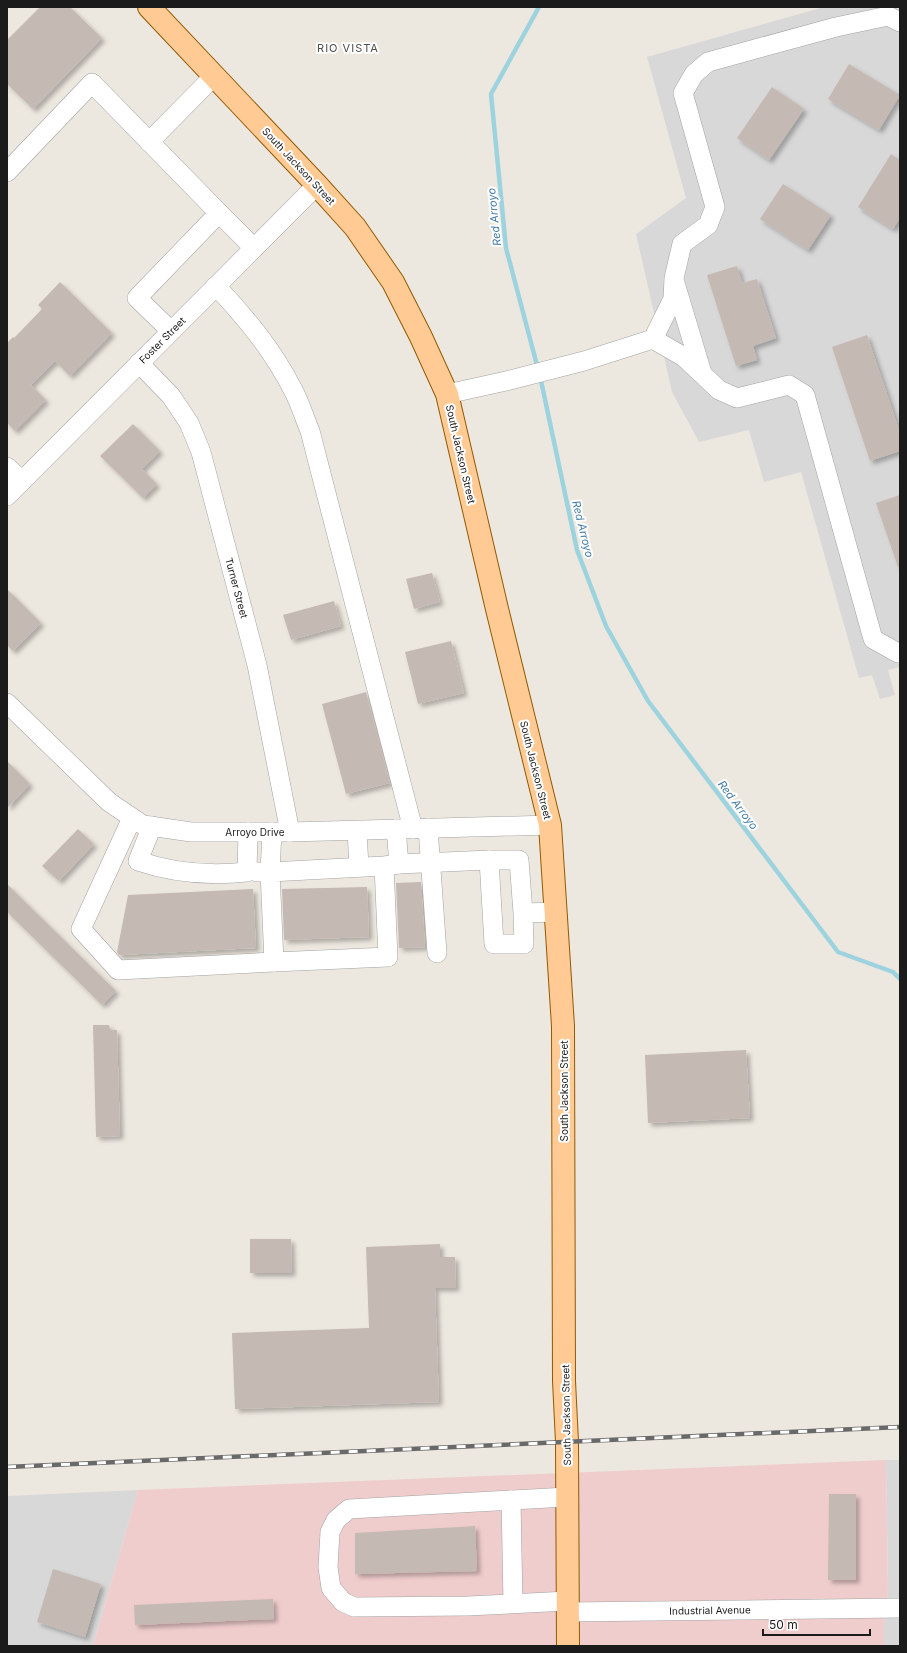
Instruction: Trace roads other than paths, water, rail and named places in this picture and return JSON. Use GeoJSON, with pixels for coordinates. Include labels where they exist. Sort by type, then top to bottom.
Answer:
{"type":"FeatureCollection","features":[{"type":"Feature","properties":{"kind":"main road","name":"South Jackson Street"},"geometry":{"type":"LineString","coordinates":[[149,7],[317,185],[354,227],[393,282],[422,337],[447,394],[497,609],[550,825],[563,1026],[564,1373],[567,1442],[568,1646]]}},
{"type":"Feature","properties":{"kind":"street"},"geometry":{"type":"LineString","coordinates":[[447,394],[506,382],[584,361],[653,339],[673,299],[674,278],[682,244],[708,226],[715,207],[683,93],[694,74],[708,62],[836,27],[888,16],[900,22]]}},
{"type":"Feature","properties":{"kind":"street"},"geometry":{"type":"LineString","coordinates":[[149,142],[214,76]]}},
{"type":"Feature","properties":{"kind":"street"},"geometry":{"type":"LineString","coordinates":[[7,172],[92,83],[254,248]]}},
{"type":"Feature","properties":{"kind":"street","name":"Foster Street"},"geometry":{"type":"LineString","coordinates":[[7,496],[317,185]]}},
{"type":"Feature","properties":{"kind":"street"},"geometry":{"type":"LineString","coordinates":[[171,331],[137,298],[220,213]]}},
{"type":"Feature","properties":{"kind":"street"},"geometry":{"type":"LineString","coordinates":[[674,278],[702,374]]}},
{"type":"Feature","properties":{"kind":"street"},"geometry":{"type":"LineString","coordinates":[[216,286],[246,318],[270,350],[293,389],[310,431],[412,829],[432,862],[437,953]]}},
{"type":"Feature","properties":{"kind":"street"},"geometry":{"type":"LineString","coordinates":[[653,339],[684,357],[719,390],[737,398],[789,385],[805,395],[873,639],[900,653]]}},
{"type":"Feature","properties":{"kind":"street","name":"Turner Street"},"geometry":{"type":"LineString","coordinates":[[139,364],[171,396],[188,423],[201,452],[257,666],[281,832],[270,872],[274,962]]}},
{"type":"Feature","properties":{"kind":"street"},"geometry":{"type":"LineString","coordinates":[[7,467],[22,481]]}},
{"type":"Feature","properties":{"kind":"street","name":"Arroyo Drive"},"geometry":{"type":"LineString","coordinates":[[7,703],[109,802],[143,825],[190,832],[281,832],[550,825]]}},
{"type":"Feature","properties":{"kind":"street"},"geometry":{"type":"LineString","coordinates":[[132,818],[81,929],[118,970],[388,957],[392,865],[412,829]]}},
{"type":"Feature","properties":{"kind":"street"},"geometry":{"type":"LineString","coordinates":[[138,861],[152,826]]}},
{"type":"Feature","properties":{"kind":"street"},"geometry":{"type":"LineString","coordinates":[[357,831],[359,867]]}},
{"type":"Feature","properties":{"kind":"street"},"geometry":{"type":"LineString","coordinates":[[247,872],[248,832]]}},
{"type":"Feature","properties":{"kind":"street"},"geometry":{"type":"LineString","coordinates":[[116,853],[156,868],[221,875],[247,872],[270,872],[432,862],[489,860],[518,860],[523,913],[524,944],[494,944],[489,860]]}},
{"type":"Feature","properties":{"kind":"street"},"geometry":{"type":"LineString","coordinates":[[523,913],[556,912]]}},
{"type":"Feature","properties":{"kind":"street","name":"Industrial Avenue"},"geometry":{"type":"LineString","coordinates":[[567,1496],[349,1509],[336,1520],[330,1532],[328,1567],[331,1588],[343,1602],[354,1607],[513,1603],[568,1606],[900,1608]]}},
{"type":"Feature","properties":{"kind":"street"},"geometry":{"type":"LineString","coordinates":[[511,1500],[513,1603]]}},
{"type":"Feature","properties":{"kind":"waterway","name":"Red Arroyo"},"geometry":{"type":"LineString","coordinates":[[538,369],[506,248],[491,94],[539,7]]}},
{"type":"Feature","properties":{"kind":"waterway","name":"Red Arroyo"},"geometry":{"type":"LineString","coordinates":[[540,376],[577,550],[606,626],[648,701],[838,952],[893,972],[900,979]]}},
{"type":"Feature","properties":{"kind":"railway"},"geometry":{"type":"LineString","coordinates":[[7,1467],[900,1427]]}},
{"type":"Feature","properties":{"kind":"district","name":"RIO VISTA"},"geometry":{"type":"Point","coordinates":[348,48]}}]}
